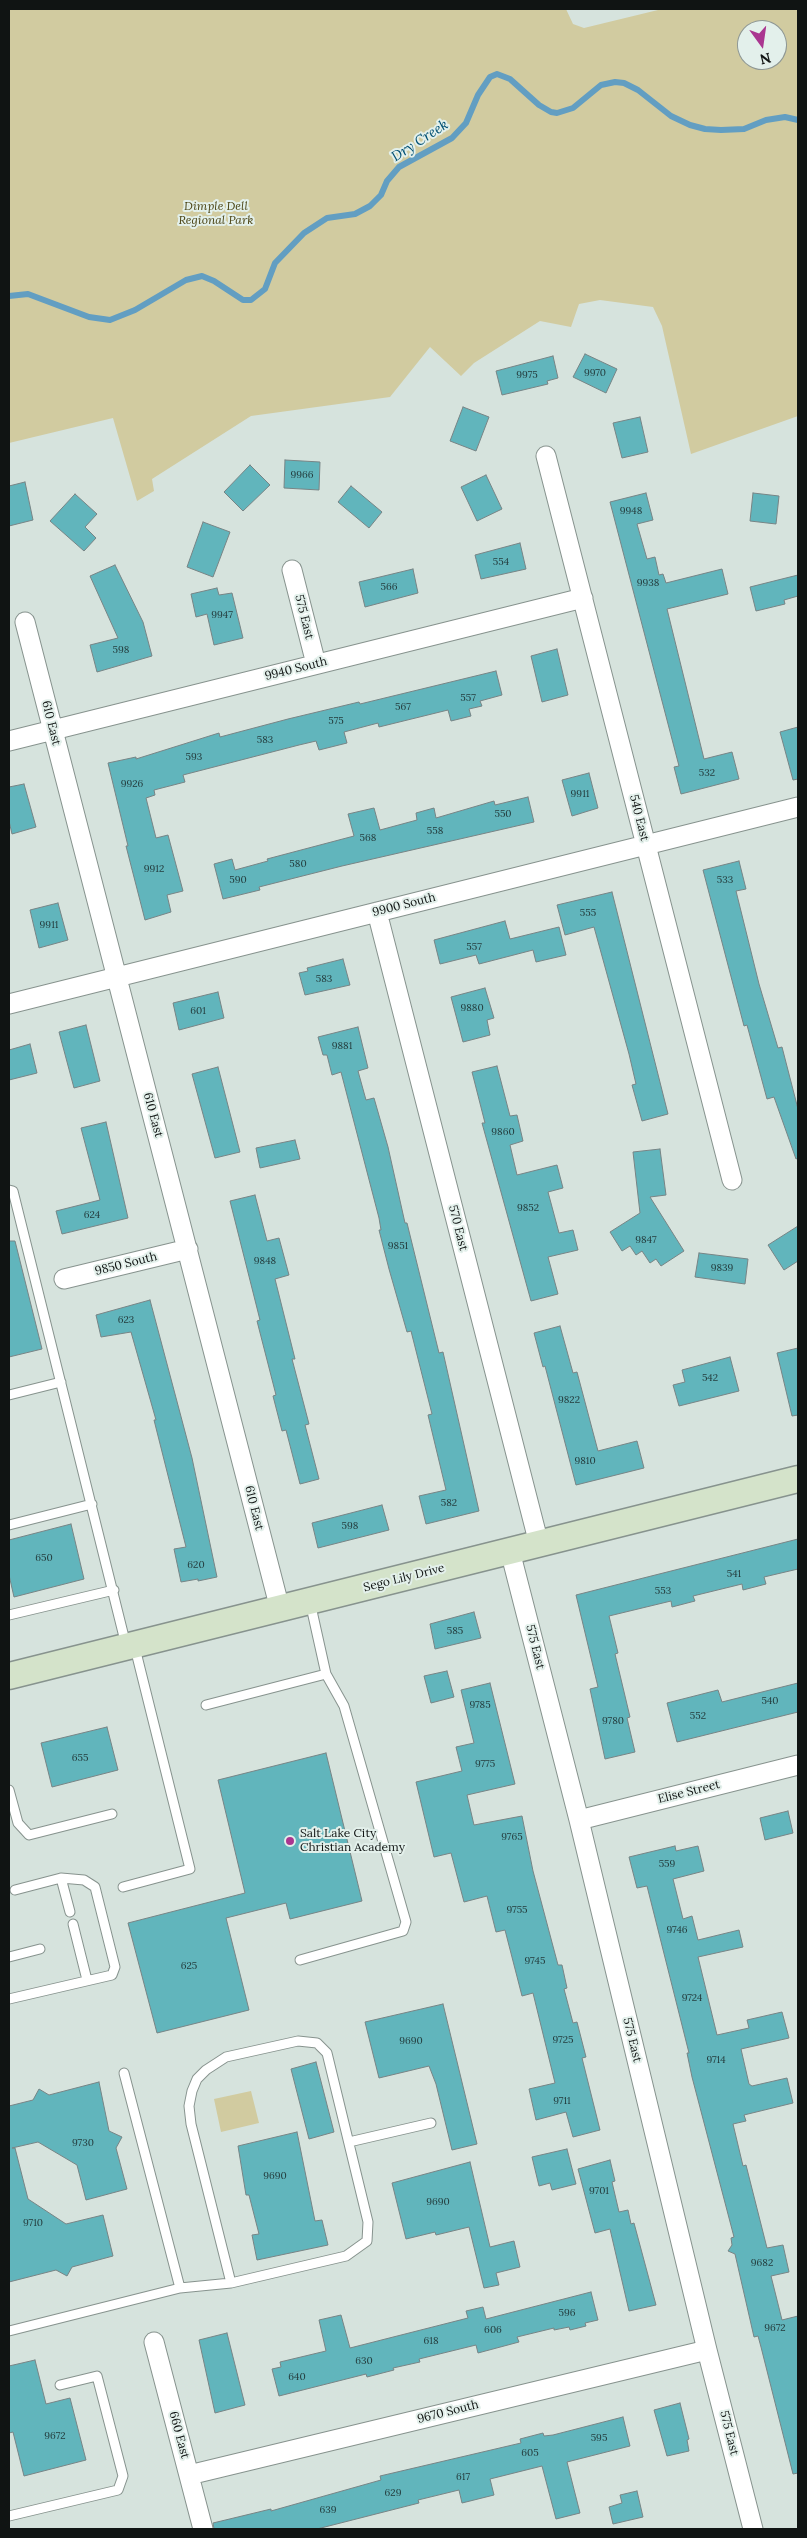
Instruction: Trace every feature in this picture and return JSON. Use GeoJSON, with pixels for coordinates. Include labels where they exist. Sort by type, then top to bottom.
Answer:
{"type":"FeatureCollection","features":[{"type":"Feature","properties":{"kind":"main road","name":"Sego Lily Drive"},"geometry":{"type":"LineString","coordinates":[[9,1676],[798,1479]]}},
{"type":"Feature","properties":{"kind":"street","name":"540 East"},"geometry":{"type":"LineString","coordinates":[[546,456],[732,1180]]}},
{"type":"Feature","properties":{"kind":"street","name":"575 East"},"geometry":{"type":"LineString","coordinates":[[292,570],[316,664]]}},
{"type":"Feature","properties":{"kind":"street","name":"9940 South"},"geometry":{"type":"LineString","coordinates":[[9,741],[583,598]]}},
{"type":"Feature","properties":{"kind":"street","name":"610 East"},"geometry":{"type":"LineString","coordinates":[[25,622],[280,1609]]}},
{"type":"Feature","properties":{"kind":"street","name":"9900 South"},"geometry":{"type":"LineString","coordinates":[[9,1004],[798,807]]}},
{"type":"Feature","properties":{"kind":"street","name":"570 East"},"geometry":{"type":"LineString","coordinates":[[377,912],[539,1544]]}},
{"type":"Feature","properties":{"kind":"street","name":"9850 South"},"geometry":{"type":"LineString","coordinates":[[64,1279],[188,1248]]}},
{"type":"Feature","properties":{"kind":"street","name":"575 East"},"geometry":{"type":"LineString","coordinates":[[510,1551],[579,1820],[707,2350],[753,2529]]}},
{"type":"Feature","properties":{"kind":"street","name":"Elise Street"},"geometry":{"type":"LineString","coordinates":[[579,1820],[798,1765]]}},
{"type":"Feature","properties":{"kind":"street","name":"660 East"},"geometry":{"type":"LineString","coordinates":[[154,2342],[203,2529]]}},
{"type":"Feature","properties":{"kind":"street","name":"9670 South"},"geometry":{"type":"LineString","coordinates":[[189,2475],[707,2350]]}},
{"type":"Feature","properties":{"kind":"lane"},"geometry":{"type":"LineString","coordinates":[[9,1190],[12,1190],[114,1590],[190,1869],[123,1887]]}},
{"type":"Feature","properties":{"kind":"lane"},"geometry":{"type":"LineString","coordinates":[[9,1395],[61,1382]]}},
{"type":"Feature","properties":{"kind":"lane"},"geometry":{"type":"LineString","coordinates":[[9,1525],[92,1504]]}},
{"type":"Feature","properties":{"kind":"lane"},"geometry":{"type":"LineString","coordinates":[[9,1615],[114,1590]]}},
{"type":"Feature","properties":{"kind":"lane"},"geometry":{"type":"LineString","coordinates":[[300,1960],[403,1931],[406,1922],[344,1706],[326,1674],[310,1602]]}},
{"type":"Feature","properties":{"kind":"lane"},"geometry":{"type":"LineString","coordinates":[[206,1706],[326,1674]]}},
{"type":"Feature","properties":{"kind":"lane"},"geometry":{"type":"LineString","coordinates":[[9,1790],[18,1823],[29,1835],[112,1814]]}},
{"type":"Feature","properties":{"kind":"lane"},"geometry":{"type":"LineString","coordinates":[[61,1878],[70,1912]]}},
{"type":"Feature","properties":{"kind":"lane"},"geometry":{"type":"LineString","coordinates":[[9,1999],[112,1974],[115,1966],[95,1886],[84,1880],[61,1878],[15,1890]]}},
{"type":"Feature","properties":{"kind":"lane"},"geometry":{"type":"LineString","coordinates":[[73,1924],[87,1980]]}},
{"type":"Feature","properties":{"kind":"lane"},"geometry":{"type":"LineString","coordinates":[[9,1957],[40,1949]]}},
{"type":"Feature","properties":{"kind":"lane"},"geometry":{"type":"LineString","coordinates":[[9,2331],[180,2288],[231,2283],[346,2256],[367,2241],[368,2222],[327,2053],[317,2042],[298,2041],[226,2057],[217,2061],[197,2079],[189,2106],[191,2124],[231,2283]]}},
{"type":"Feature","properties":{"kind":"lane"},"geometry":{"type":"LineString","coordinates":[[124,2073],[180,2288]]}},
{"type":"Feature","properties":{"kind":"lane"},"geometry":{"type":"LineString","coordinates":[[349,2142],[431,2123]]}},
{"type":"Feature","properties":{"kind":"lane"},"geometry":{"type":"LineString","coordinates":[[9,2516],[118,2490],[123,2476],[97,2376],[60,2385]]}},
{"type":"Feature","properties":{"kind":"green space","name":"Dimple Dell Regional Park"},"geometry":{"type":"Polygon","coordinates":[[[9,9],[566,9],[573,24],[584,28],[658,10],[798,9],[798,416],[691,454],[662,326],[653,307],[600,300],[579,304],[571,327],[540,321],[474,363],[461,376],[430,347],[390,397],[251,416],[152,479],[154,491],[137,501],[113,418],[9,443],[9,9]]]}},
{"type":"Feature","properties":{"kind":"green space"},"geometry":{"type":"Polygon","coordinates":[[[251,2091],[259,2123],[221,2132],[214,2099],[251,2091]]]}},
{"type":"Feature","properties":{"kind":"building"},"geometry":{"type":"Polygon","coordinates":[[[585,354],[617,369],[606,393],[573,377],[585,354]]]}},
{"type":"Feature","properties":{"kind":"building"},"geometry":{"type":"Polygon","coordinates":[[[553,356],[558,378],[547,381],[548,384],[502,395],[496,371],[553,356]]]}},
{"type":"Feature","properties":{"kind":"building"},"geometry":{"type":"Polygon","coordinates":[[[463,407],[489,417],[476,451],[450,441],[463,407]]]}},
{"type":"Feature","properties":{"kind":"building"},"geometry":{"type":"Polygon","coordinates":[[[640,417],[648,452],[622,458],[613,423],[640,417]]]}},
{"type":"Feature","properties":{"kind":"building"},"geometry":{"type":"Polygon","coordinates":[[[285,460],[320,462],[319,490],[284,488],[285,460]]]}},
{"type":"Feature","properties":{"kind":"building"},"geometry":{"type":"Polygon","coordinates":[[[250,465],[270,485],[243,511],[224,492],[250,465]]]}},
{"type":"Feature","properties":{"kind":"building"},"geometry":{"type":"Polygon","coordinates":[[[486,475],[502,509],[477,521],[461,487],[486,475]]]}},
{"type":"Feature","properties":{"kind":"building"},"geometry":{"type":"Polygon","coordinates":[[[25,482],[33,520],[9,526],[9,486],[25,482]]]}},
{"type":"Feature","properties":{"kind":"building"},"geometry":{"type":"Polygon","coordinates":[[[351,486],[382,512],[369,528],[338,502],[351,486]]]}},
{"type":"Feature","properties":{"kind":"building"},"geometry":{"type":"Polygon","coordinates":[[[646,493],[653,520],[637,524],[647,559],[655,557],[659,575],[663,574],[666,583],[722,569],[728,594],[667,609],[704,759],[732,752],[739,779],[681,794],[674,767],[679,766],[610,502],[646,493]]]}},
{"type":"Feature","properties":{"kind":"building"},"geometry":{"type":"Polygon","coordinates":[[[753,493],[779,496],[776,524],[750,521],[753,493]]]}},
{"type":"Feature","properties":{"kind":"building"},"geometry":{"type":"Polygon","coordinates":[[[75,494],[97,514],[85,527],[96,538],[84,551],[50,521],[75,494]]]}},
{"type":"Feature","properties":{"kind":"building"},"geometry":{"type":"Polygon","coordinates":[[[203,522],[230,532],[213,577],[187,567],[203,522]]]}},
{"type":"Feature","properties":{"kind":"building"},"geometry":{"type":"Polygon","coordinates":[[[520,543],[526,569],[481,579],[475,555],[520,543]]]}},
{"type":"Feature","properties":{"kind":"building"},"geometry":{"type":"Polygon","coordinates":[[[115,565],[143,622],[152,656],[97,672],[90,645],[118,638],[90,576],[115,565]]]}},
{"type":"Feature","properties":{"kind":"building"},"geometry":{"type":"Polygon","coordinates":[[[413,569],[418,593],[365,607],[359,582],[413,569]]]}},
{"type":"Feature","properties":{"kind":"building"},"geometry":{"type":"Polygon","coordinates":[[[798,575],[798,596],[784,600],[785,604],[756,611],[750,587],[798,575]]]}},
{"type":"Feature","properties":{"kind":"building"},"geometry":{"type":"Polygon","coordinates":[[[217,588],[219,595],[232,593],[243,638],[214,645],[207,614],[196,617],[191,594],[217,588]]]}},
{"type":"Feature","properties":{"kind":"building"},"geometry":{"type":"Polygon","coordinates":[[[557,649],[568,695],[542,702],[531,656],[557,649]]]}},
{"type":"Feature","properties":{"kind":"building"},"geometry":{"type":"Polygon","coordinates":[[[496,671],[502,695],[480,701],[482,706],[469,709],[471,716],[451,721],[448,710],[379,727],[378,723],[344,732],[347,743],[319,750],[316,741],[299,745],[183,775],[185,782],[154,790],[155,795],[146,798],[156,838],[168,835],[183,891],[167,895],[171,912],[145,920],[126,846],[128,846],[108,763],[136,757],[136,759],[219,733],[220,737],[359,702],[360,704],[496,671]]]}},
{"type":"Feature","properties":{"kind":"building"},"geometry":{"type":"Polygon","coordinates":[[[798,727],[798,779],[793,780],[780,732],[798,727]]]}},
{"type":"Feature","properties":{"kind":"building"},"geometry":{"type":"Polygon","coordinates":[[[589,773],[598,808],[572,816],[562,780],[589,773]]]}},
{"type":"Feature","properties":{"kind":"building"},"geometry":{"type":"Polygon","coordinates":[[[24,784],[36,827],[12,834],[9,821],[9,787],[24,784]]]}},
{"type":"Feature","properties":{"kind":"building"},"geometry":{"type":"Polygon","coordinates":[[[528,797],[534,822],[342,866],[259,887],[260,890],[223,899],[214,864],[232,859],[235,870],[268,861],[267,859],[354,836],[348,814],[374,808],[380,830],[417,820],[416,813],[434,808],[436,818],[494,801],[495,805],[528,797]]]}},
{"type":"Feature","properties":{"kind":"building"},"geometry":{"type":"Polygon","coordinates":[[[739,861],[746,889],[736,891],[759,984],[778,1048],[782,1047],[798,1109],[798,1158],[796,1159],[774,1097],[767,1099],[747,1025],[744,1026],[703,870],[739,861]]]}},
{"type":"Feature","properties":{"kind":"building"},"geometry":{"type":"Polygon","coordinates":[[[612,892],[668,1114],[642,1121],[632,1085],[636,1084],[629,1054],[594,927],[565,935],[557,905],[612,892]]]}},
{"type":"Feature","properties":{"kind":"building"},"geometry":{"type":"Polygon","coordinates":[[[58,903],[68,940],[39,948],[30,910],[58,903]]]}},
{"type":"Feature","properties":{"kind":"building"},"geometry":{"type":"Polygon","coordinates":[[[505,921],[510,939],[559,927],[566,955],[536,962],[533,950],[479,964],[476,955],[440,964],[434,940],[505,921]]]}},
{"type":"Feature","properties":{"kind":"building"},"geometry":{"type":"Polygon","coordinates":[[[343,959],[350,985],[305,995],[299,973],[308,971],[307,968],[343,959]]]}},
{"type":"Feature","properties":{"kind":"building"},"geometry":{"type":"Polygon","coordinates":[[[485,988],[494,1018],[487,1020],[490,1035],[463,1042],[451,997],[485,988]]]}},
{"type":"Feature","properties":{"kind":"building"},"geometry":{"type":"Polygon","coordinates":[[[218,992],[224,1018],[179,1030],[173,1003],[218,992]]]}},
{"type":"Feature","properties":{"kind":"building"},"geometry":{"type":"Polygon","coordinates":[[[86,1025],[100,1081],[74,1088],[59,1032],[86,1025]]]}},
{"type":"Feature","properties":{"kind":"building"},"geometry":{"type":"Polygon","coordinates":[[[358,1027],[368,1068],[358,1071],[366,1100],[374,1098],[388,1147],[405,1223],[407,1223],[439,1353],[443,1352],[479,1511],[426,1524],[419,1496],[446,1490],[428,1415],[432,1414],[411,1331],[407,1332],[389,1269],[379,1230],[381,1230],[379,1218],[341,1072],[332,1075],[327,1055],[323,1055],[318,1037],[358,1027]]]}},
{"type":"Feature","properties":{"kind":"building"},"geometry":{"type":"Polygon","coordinates":[[[30,1044],[37,1073],[9,1080],[9,1050],[30,1044]]]}},
{"type":"Feature","properties":{"kind":"building"},"geometry":{"type":"Polygon","coordinates":[[[497,1066],[510,1116],[517,1115],[523,1141],[510,1145],[517,1175],[557,1165],[563,1188],[548,1192],[559,1233],[573,1230],[578,1250],[548,1257],[558,1294],[531,1301],[482,1123],[485,1123],[472,1072],[497,1066]]]}},
{"type":"Feature","properties":{"kind":"building"},"geometry":{"type":"Polygon","coordinates":[[[218,1067],[240,1152],[215,1158],[192,1074],[218,1067]]]}},
{"type":"Feature","properties":{"kind":"building"},"geometry":{"type":"Polygon","coordinates":[[[106,1122],[128,1218],[62,1234],[56,1211],[100,1200],[81,1128],[106,1122]]]}},
{"type":"Feature","properties":{"kind":"building"},"geometry":{"type":"Polygon","coordinates":[[[295,1140],[300,1159],[260,1168],[256,1148],[295,1140]]]}},
{"type":"Feature","properties":{"kind":"building"},"geometry":{"type":"Polygon","coordinates":[[[660,1149],[666,1195],[650,1197],[684,1251],[661,1266],[656,1259],[650,1263],[642,1251],[636,1255],[630,1246],[622,1251],[610,1232],[640,1213],[633,1152],[660,1149]]]}},
{"type":"Feature","properties":{"kind":"building"},"geometry":{"type":"Polygon","coordinates":[[[255,1195],[267,1241],[279,1238],[289,1275],[275,1279],[295,1359],[292,1359],[309,1424],[305,1425],[319,1479],[300,1484],[286,1430],[282,1431],[273,1396],[276,1395],[257,1321],[260,1320],[230,1201],[255,1195]]]}},
{"type":"Feature","properties":{"kind":"building"},"geometry":{"type":"Polygon","coordinates":[[[798,1226],[798,1261],[784,1270],[768,1245],[798,1226]]]}},
{"type":"Feature","properties":{"kind":"building"},"geometry":{"type":"Polygon","coordinates":[[[9,1241],[15,1241],[42,1349],[9,1357],[9,1241]]]}},
{"type":"Feature","properties":{"kind":"building"},"geometry":{"type":"Polygon","coordinates":[[[699,1253],[748,1259],[745,1284],[695,1277],[699,1253]]]}},
{"type":"Feature","properties":{"kind":"building"},"geometry":{"type":"Polygon","coordinates":[[[150,1300],[192,1458],[217,1577],[198,1581],[198,1579],[181,1582],[174,1549],[186,1547],[154,1420],[156,1420],[131,1332],[101,1337],[96,1315],[150,1300]]]}},
{"type":"Feature","properties":{"kind":"building"},"geometry":{"type":"Polygon","coordinates":[[[560,1326],[573,1373],[577,1372],[598,1451],[637,1441],[644,1468],[576,1485],[545,1366],[543,1367],[534,1333],[560,1326]]]}},
{"type":"Feature","properties":{"kind":"building"},"geometry":{"type":"Polygon","coordinates":[[[798,1348],[798,1415],[792,1416],[777,1353],[798,1348]]]}},
{"type":"Feature","properties":{"kind":"building"},"geometry":{"type":"Polygon","coordinates":[[[730,1357],[739,1391],[679,1406],[673,1385],[685,1382],[682,1370],[730,1357]]]}},
{"type":"Feature","properties":{"kind":"building"},"geometry":{"type":"Polygon","coordinates":[[[382,1505],[389,1530],[318,1548],[312,1523],[382,1505]]]}},
{"type":"Feature","properties":{"kind":"building"},"geometry":{"type":"Polygon","coordinates":[[[71,1524],[84,1579],[14,1597],[9,1575],[9,1540],[71,1524]]]}},
{"type":"Feature","properties":{"kind":"building"},"geometry":{"type":"Polygon","coordinates":[[[798,1539],[798,1569],[764,1577],[766,1584],[743,1590],[742,1584],[693,1596],[695,1601],[672,1607],[671,1601],[609,1616],[618,1653],[615,1654],[630,1717],[627,1718],[635,1752],[605,1759],[590,1689],[598,1687],[576,1595],[798,1539]]]}},
{"type":"Feature","properties":{"kind":"building"},"geometry":{"type":"Polygon","coordinates":[[[474,1612],[481,1638],[435,1649],[430,1624],[474,1612]]]}},
{"type":"Feature","properties":{"kind":"building"},"geometry":{"type":"Polygon","coordinates":[[[447,1671],[454,1697],[431,1703],[424,1676],[447,1671]]]}},
{"type":"Feature","properties":{"kind":"building"},"geometry":{"type":"Polygon","coordinates":[[[490,1683],[515,1784],[467,1795],[474,1825],[522,1816],[533,1871],[558,1965],[562,1965],[567,1988],[564,1989],[573,2023],[577,2022],[586,2057],[582,2058],[600,2130],[573,2137],[566,2112],[536,2120],[529,2089],[555,2083],[533,1993],[522,1996],[505,1930],[496,1932],[487,1896],[464,1902],[451,1853],[434,1857],[416,1782],[462,1771],[456,1747],[474,1743],[461,1690],[490,1683]]]}},
{"type":"Feature","properties":{"kind":"building"},"geometry":{"type":"Polygon","coordinates":[[[798,1683],[798,1712],[677,1742],[667,1703],[718,1690],[722,1702],[798,1683]]]}},
{"type":"Feature","properties":{"kind":"building"},"geometry":{"type":"Polygon","coordinates":[[[107,1727],[118,1770],[52,1787],[41,1743],[107,1727]]]}},
{"type":"Feature","properties":{"kind":"building"},"geometry":{"type":"Polygon","coordinates":[[[326,1753],[362,1901],[290,1919],[286,1903],[226,1918],[249,2010],[157,2033],[128,1923],[245,1893],[218,1780],[326,1753]]]}},
{"type":"Feature","properties":{"kind":"building"},"geometry":{"type":"Polygon","coordinates":[[[788,1811],[793,1833],[765,1840],[760,1818],[788,1811]]]}},
{"type":"Feature","properties":{"kind":"building"},"geometry":{"type":"Polygon","coordinates":[[[675,1846],[676,1851],[698,1846],[704,1871],[673,1879],[683,1919],[692,1916],[698,1940],[739,1930],[743,1947],[698,1957],[717,2035],[749,2028],[747,2020],[782,2012],[789,2038],[741,2049],[749,2084],[752,2086],[787,2078],[793,2103],[744,2115],[746,2121],[733,2124],[743,2166],[746,2165],[767,2248],[783,2245],[789,2272],[771,2276],[782,2320],[798,2316],[798,2473],[793,2474],[758,2336],[754,2337],[735,2254],[728,2251],[732,2245],[731,2238],[734,2237],[692,2077],[687,2053],[689,2053],[647,1886],[637,1888],[629,1857],[675,1846]]]}},
{"type":"Feature","properties":{"kind":"building"},"geometry":{"type":"Polygon","coordinates":[[[443,2004],[477,2144],[452,2150],[436,2084],[429,2066],[379,2078],[365,2022],[443,2004]]]}},
{"type":"Feature","properties":{"kind":"building"},"geometry":{"type":"Polygon","coordinates":[[[316,2062],[334,2132],[309,2139],[291,2069],[316,2062]]]}},
{"type":"Feature","properties":{"kind":"building"},"geometry":{"type":"Polygon","coordinates":[[[99,2082],[109,2131],[122,2137],[116,2148],[127,2189],[86,2200],[77,2165],[38,2142],[12,2148],[15,2148],[28,2199],[66,2224],[103,2215],[113,2256],[72,2267],[67,2276],[56,2270],[9,2282],[9,2106],[33,2100],[39,2089],[49,2095],[99,2082]]]}},
{"type":"Feature","properties":{"kind":"building"},"geometry":{"type":"Polygon","coordinates":[[[297,2132],[315,2221],[322,2220],[328,2245],[257,2260],[252,2235],[259,2234],[249,2195],[246,2195],[238,2146],[297,2132]]]}},
{"type":"Feature","properties":{"kind":"building"},"geometry":{"type":"Polygon","coordinates":[[[567,2149],[576,2184],[552,2190],[550,2183],[539,2186],[532,2157],[567,2149]]]}},
{"type":"Feature","properties":{"kind":"building"},"geometry":{"type":"Polygon","coordinates":[[[610,2160],[615,2181],[612,2182],[619,2212],[628,2210],[631,2224],[634,2223],[656,2305],[629,2311],[610,2229],[595,2233],[578,2169],[610,2160]]]}},
{"type":"Feature","properties":{"kind":"building"},"geometry":{"type":"Polygon","coordinates":[[[470,2162],[490,2247],[514,2241],[520,2267],[496,2273],[499,2285],[484,2288],[469,2227],[436,2235],[435,2232],[406,2239],[392,2183],[470,2162]]]}},
{"type":"Feature","properties":{"kind":"building"},"geometry":{"type":"Polygon","coordinates":[[[591,2292],[598,2320],[585,2323],[586,2326],[570,2330],[569,2327],[554,2330],[554,2328],[517,2337],[519,2342],[478,2353],[476,2345],[419,2359],[420,2362],[393,2368],[394,2370],[367,2377],[366,2374],[279,2396],[272,2369],[281,2367],[280,2362],[326,2351],[319,2320],[341,2315],[350,2348],[468,2318],[466,2311],[483,2307],[486,2319],[591,2292]]]}},
{"type":"Feature","properties":{"kind":"building"},"geometry":{"type":"Polygon","coordinates":[[[227,2333],[245,2405],[215,2413],[199,2340],[227,2333]]]}},
{"type":"Feature","properties":{"kind":"building"},"geometry":{"type":"Polygon","coordinates":[[[35,2360],[46,2404],[70,2398],[86,2460],[24,2476],[13,2432],[9,2433],[9,2366],[35,2360]]]}},
{"type":"Feature","properties":{"kind":"building"},"geometry":{"type":"Polygon","coordinates":[[[680,2403],[689,2439],[687,2440],[689,2451],[667,2456],[654,2410],[680,2403]]]}},
{"type":"Feature","properties":{"kind":"building"},"geometry":{"type":"Polygon","coordinates":[[[623,2417],[630,2446],[567,2462],[580,2513],[556,2519],[542,2466],[490,2479],[494,2495],[462,2503],[459,2490],[418,2500],[419,2503],[317,2529],[214,2529],[213,2523],[271,2509],[271,2511],[381,2480],[380,2476],[521,2443],[520,2439],[543,2433],[544,2436],[553,2435],[623,2417]]]}},
{"type":"Feature","properties":{"kind":"building"},"geometry":{"type":"Polygon","coordinates":[[[637,2491],[643,2517],[613,2524],[609,2507],[622,2503],[620,2495],[637,2491]]]}},
{"type":"Feature","properties":{"kind":"waterway","name":"Dry Creek"},"geometry":{"type":"LineString","coordinates":[[9,296],[28,294],[89,317],[110,320],[135,310],[186,280],[202,276],[214,281],[243,300],[251,300],[265,289],[275,263],[304,233],[327,218],[355,214],[370,206],[381,195],[387,181],[399,167],[452,138],[466,123],[478,95],[490,77],[497,74],[510,79],[539,105],[551,112],[557,113],[573,108],[601,85],[615,82],[624,83],[638,90],[671,116],[690,125],[705,129],[744,129],[766,120],[785,117],[798,120]]}},
{"type":"Feature","properties":{"kind":"place","name":"Salt Lake City Christian Academy"},"geometry":{"type":"Point","coordinates":[290,1841]}}]}
